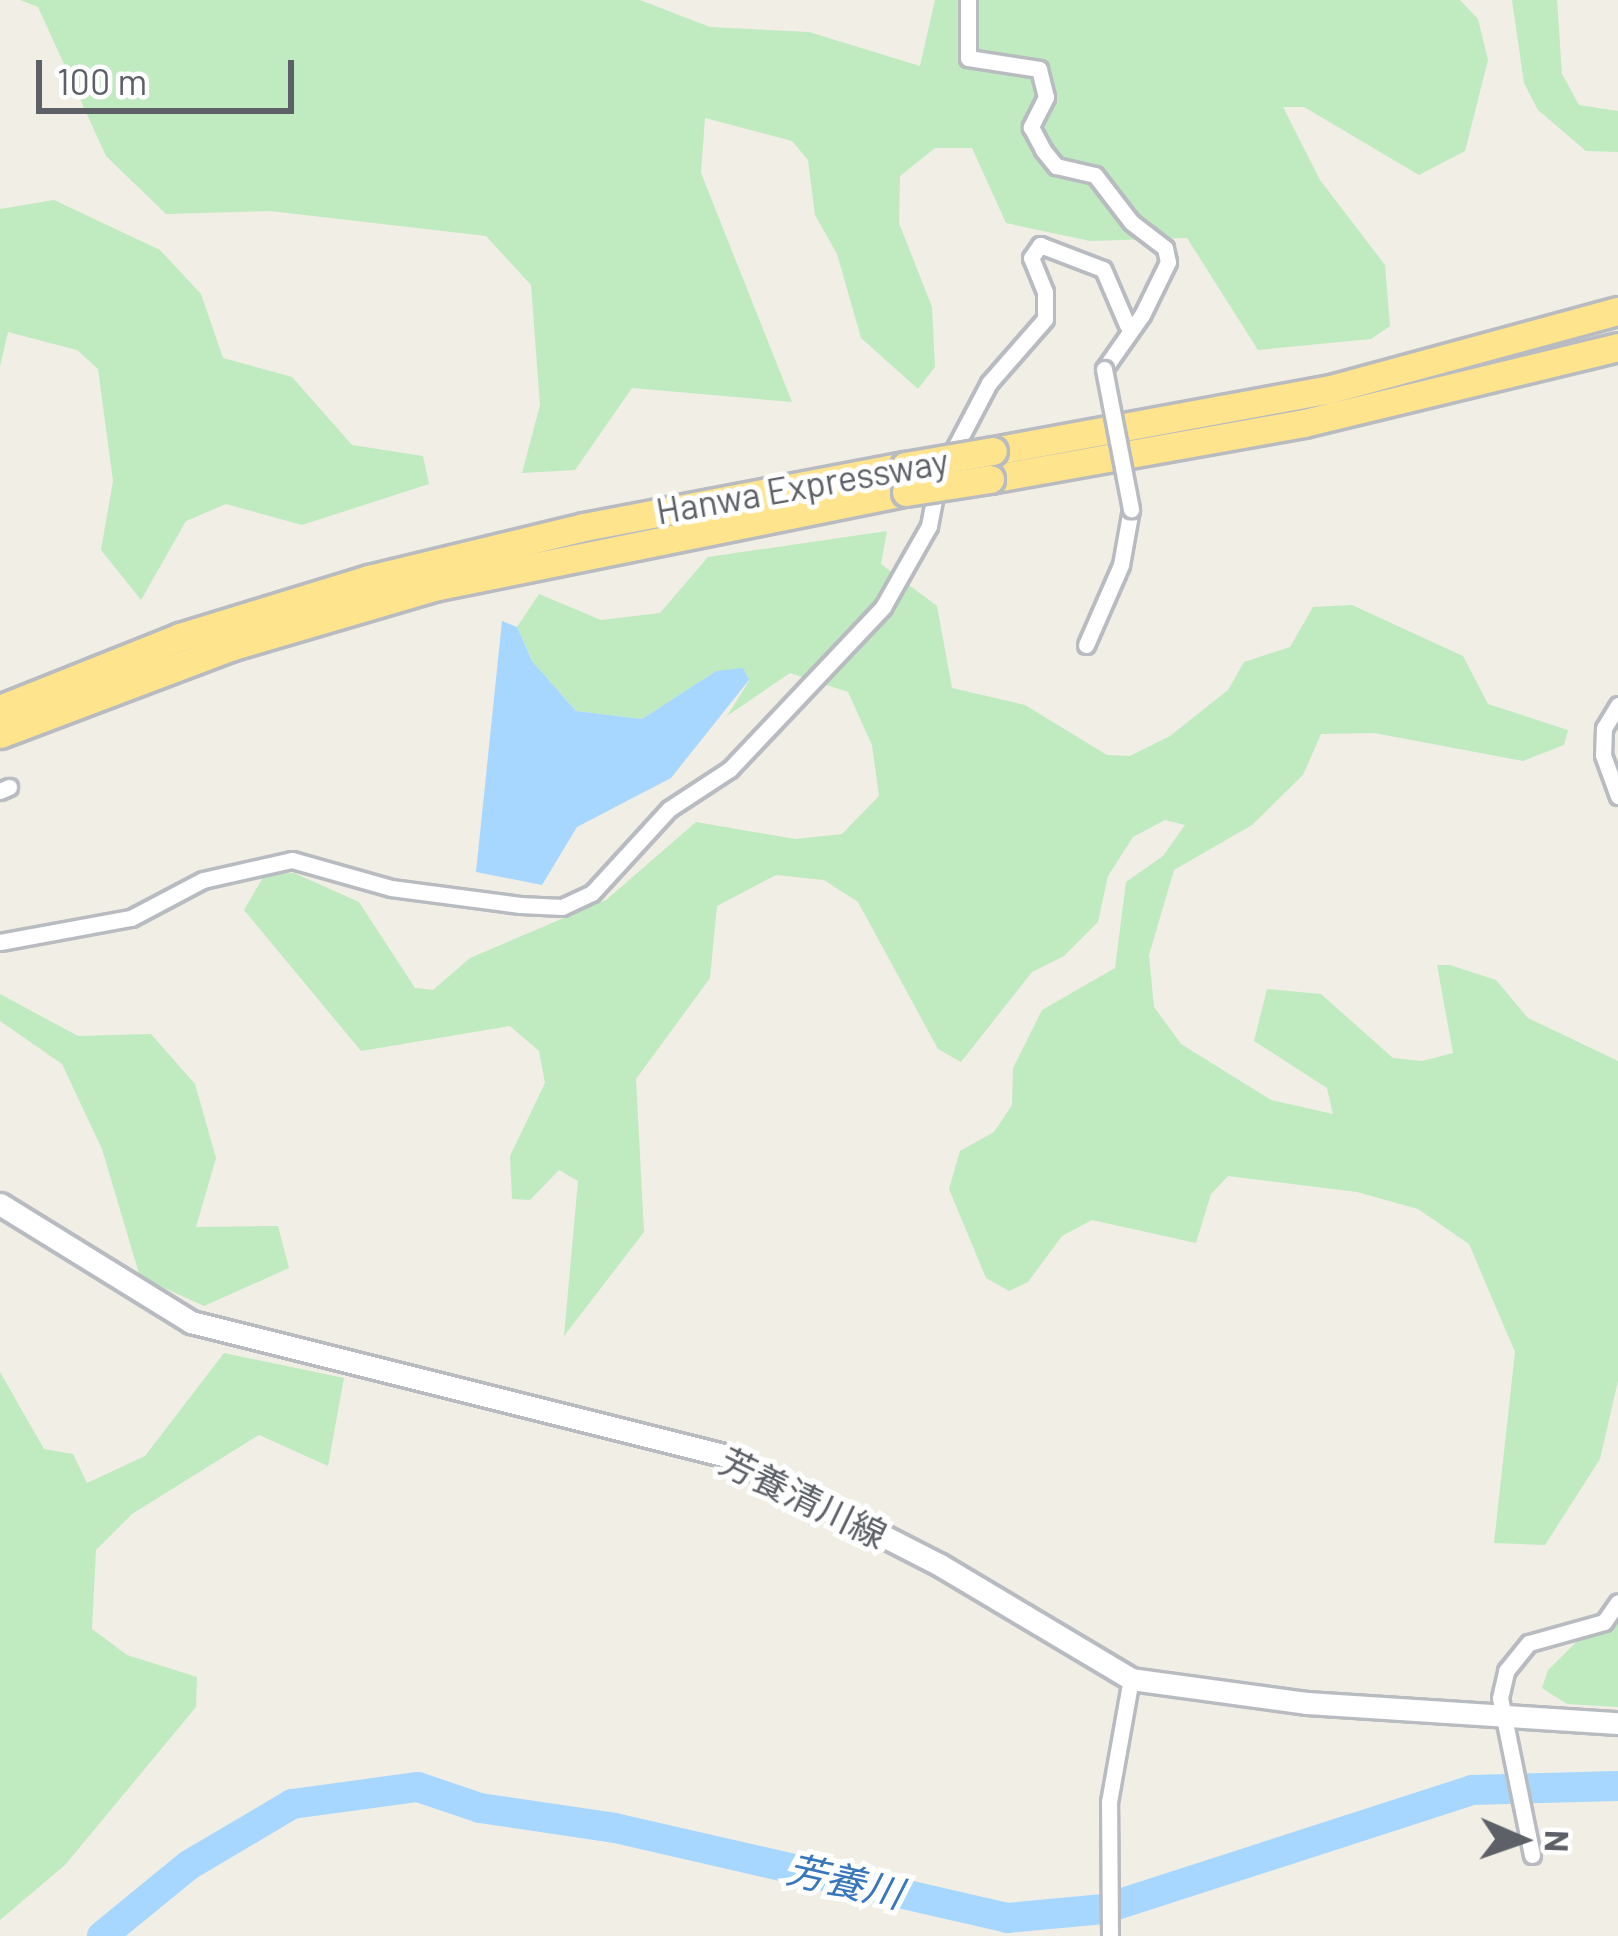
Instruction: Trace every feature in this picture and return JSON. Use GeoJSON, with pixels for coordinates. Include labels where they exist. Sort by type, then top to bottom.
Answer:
{"type":"FeatureCollection","features":[{"type":"Feature","properties":{"kind":"highway","name":"Hanwa Expressway"},"geometry":{"type":"LineString","coordinates":[[1302,409],[1618,311]]}},
{"type":"Feature","properties":{"kind":"highway","name":"Hanwa Expressway"},"geometry":{"type":"LineString","coordinates":[[0,709],[180,638],[369,579],[606,522],[992,465],[1527,373],[1618,347]]}},
{"type":"Feature","properties":{"kind":"highway","name":"Hanwa Expressway"},"geometry":{"type":"LineString","coordinates":[[0,734],[232,646],[433,587],[905,479]]}},
{"type":"Feature","properties":{"kind":"main road","name":"芳養清川線"},"geometry":{"type":"LineString","coordinates":[[0,1204],[191,1322],[727,1456],[940,1565],[1131,1678],[1510,1732],[1618,1723]]}},
{"type":"Feature","properties":{"kind":"street"},"geometry":{"type":"LineString","coordinates":[[968,0],[968,58],[1039,69],[1046,97],[1030,127],[1043,150],[1056,166],[1095,175],[1131,222],[1165,248],[1168,262],[1142,315],[1127,325],[1104,369],[1131,509],[1121,565],[1086,645]]}},
{"type":"Feature","properties":{"kind":"street"},"geometry":{"type":"LineString","coordinates":[[0,942],[131,918],[203,880],[292,860],[391,888],[520,905],[562,907],[592,893],[669,809],[730,769],[883,608],[929,526],[936,487],[970,416],[1045,320],[1045,292],[1030,257],[1040,245],[1103,269],[1127,325]]}},
{"type":"Feature","properties":{"kind":"street"},"geometry":{"type":"LineString","coordinates":[[1618,705],[1604,728],[1603,755],[1618,796]]}},
{"type":"Feature","properties":{"kind":"street"},"geometry":{"type":"LineString","coordinates":[[1532,1855],[1500,1698],[1506,1671],[1528,1643],[1604,1622],[1618,1602]]}},
{"type":"Feature","properties":{"kind":"street"},"geometry":{"type":"LineString","coordinates":[[1111,1936],[1104,1868],[1131,1678]]}},
{"type":"Feature","properties":{"kind":"green space"},"geometry":{"type":"Polygon","coordinates":[[[20,0],[640,0],[710,27],[809,32],[920,66],[935,0],[1460,0],[1478,19],[1488,60],[1465,151],[1419,175],[1304,107],[1283,107],[1320,180],[1385,265],[1390,326],[1371,339],[1258,350],[1187,238],[1090,241],[1006,223],[972,148],[935,148],[900,176],[899,223],[932,307],[935,367],[918,389],[861,338],[837,254],[815,215],[808,160],[792,141],[705,118],[701,173],[792,402],[632,388],[575,470],[522,473],[540,405],[531,285],[486,236],[270,211],[166,214],[106,156],[38,7],[20,0]]]}},
{"type":"Feature","properties":{"kind":"green space"},"geometry":{"type":"Polygon","coordinates":[[[1512,0],[1557,0],[1562,74],[1579,105],[1618,111],[1618,152],[1586,151],[1538,110],[1524,83],[1512,0]]]}},
{"type":"Feature","properties":{"kind":"green space"},"geometry":{"type":"Polygon","coordinates":[[[54,200],[160,250],[201,294],[223,358],[292,377],[352,445],[423,456],[429,484],[302,525],[226,504],[186,521],[141,600],[101,550],[113,481],[98,369],[77,350],[8,332],[0,367],[0,209],[54,200]]]}},
{"type":"Feature","properties":{"kind":"green space"},"geometry":{"type":"Polygon","coordinates":[[[887,531],[881,564],[937,606],[952,688],[1025,705],[1107,755],[1130,756],[1170,736],[1228,690],[1244,662],[1290,647],[1313,607],[1352,605],[1463,656],[1488,704],[1568,730],[1564,745],[1523,761],[1374,733],[1321,734],[1303,775],[1252,825],[1174,870],[1149,955],[1154,1007],[1181,1044],[1271,1100],[1333,1114],[1327,1088],[1254,1041],[1267,989],[1321,994],[1393,1058],[1422,1061],[1453,1053],[1437,965],[1496,980],[1528,1018],[1618,1061],[1618,1381],[1600,1459],[1545,1545],[1494,1543],[1515,1352],[1469,1244],[1418,1209],[1357,1192],[1228,1176],[1211,1194],[1196,1243],[1092,1220],[1062,1236],[1028,1282],[1009,1291],[986,1278],[949,1189],[960,1151],[994,1132],[1012,1105],[1013,1068],[1042,1010],[1115,968],[1126,882],[1163,856],[1185,825],[1165,820],[1133,837],[1108,876],[1098,922],[1064,956],[1032,972],[961,1062],[938,1049],[858,902],[824,880],[776,875],[717,906],[710,978],[636,1079],[644,1232],[564,1336],[578,1181],[559,1170],[530,1200],[512,1199],[510,1156],[545,1083],[539,1051],[510,1026],[361,1051],[244,910],[265,874],[294,873],[359,902],[415,988],[433,990],[470,958],[606,900],[696,822],[795,839],[842,834],[879,796],[872,745],[848,692],[790,673],[727,716],[749,681],[716,671],[642,719],[576,711],[532,661],[517,627],[539,594],[601,620],[660,613],[708,557],[887,531]]]}},
{"type":"Feature","properties":{"kind":"green space"},"geometry":{"type":"Polygon","coordinates":[[[0,994],[78,1036],[151,1034],[195,1084],[216,1158],[196,1227],[278,1226],[289,1268],[204,1306],[140,1277],[102,1149],[62,1064],[0,1021],[0,994]]]}},
{"type":"Feature","properties":{"kind":"green space"},"geometry":{"type":"Polygon","coordinates":[[[224,1353],[344,1378],[328,1466],[259,1435],[132,1514],[96,1550],[92,1629],[127,1655],[197,1677],[196,1707],[65,1865],[0,1920],[0,1372],[44,1449],[73,1454],[87,1483],[145,1456],[224,1353]]]}},
{"type":"Feature","properties":{"kind":"green space"},"geometry":{"type":"Polygon","coordinates":[[[1618,1601],[1618,1707],[1567,1704],[1542,1688],[1548,1670],[1618,1601]]]}},
{"type":"Feature","properties":{"kind":"water"},"geometry":{"type":"Polygon","coordinates":[[[502,621],[517,627],[532,661],[576,711],[642,719],[716,671],[743,668],[749,680],[671,778],[577,827],[542,885],[476,872],[502,621]]]}},
{"type":"Feature","properties":{"kind":"waterway","name":"芳養川"},"geometry":{"type":"LineString","coordinates":[[102,1936],[189,1865],[292,1804],[418,1787],[480,1808],[615,1828],[1007,1918],[1104,1909],[1472,1790],[1618,1786]]}}]}
